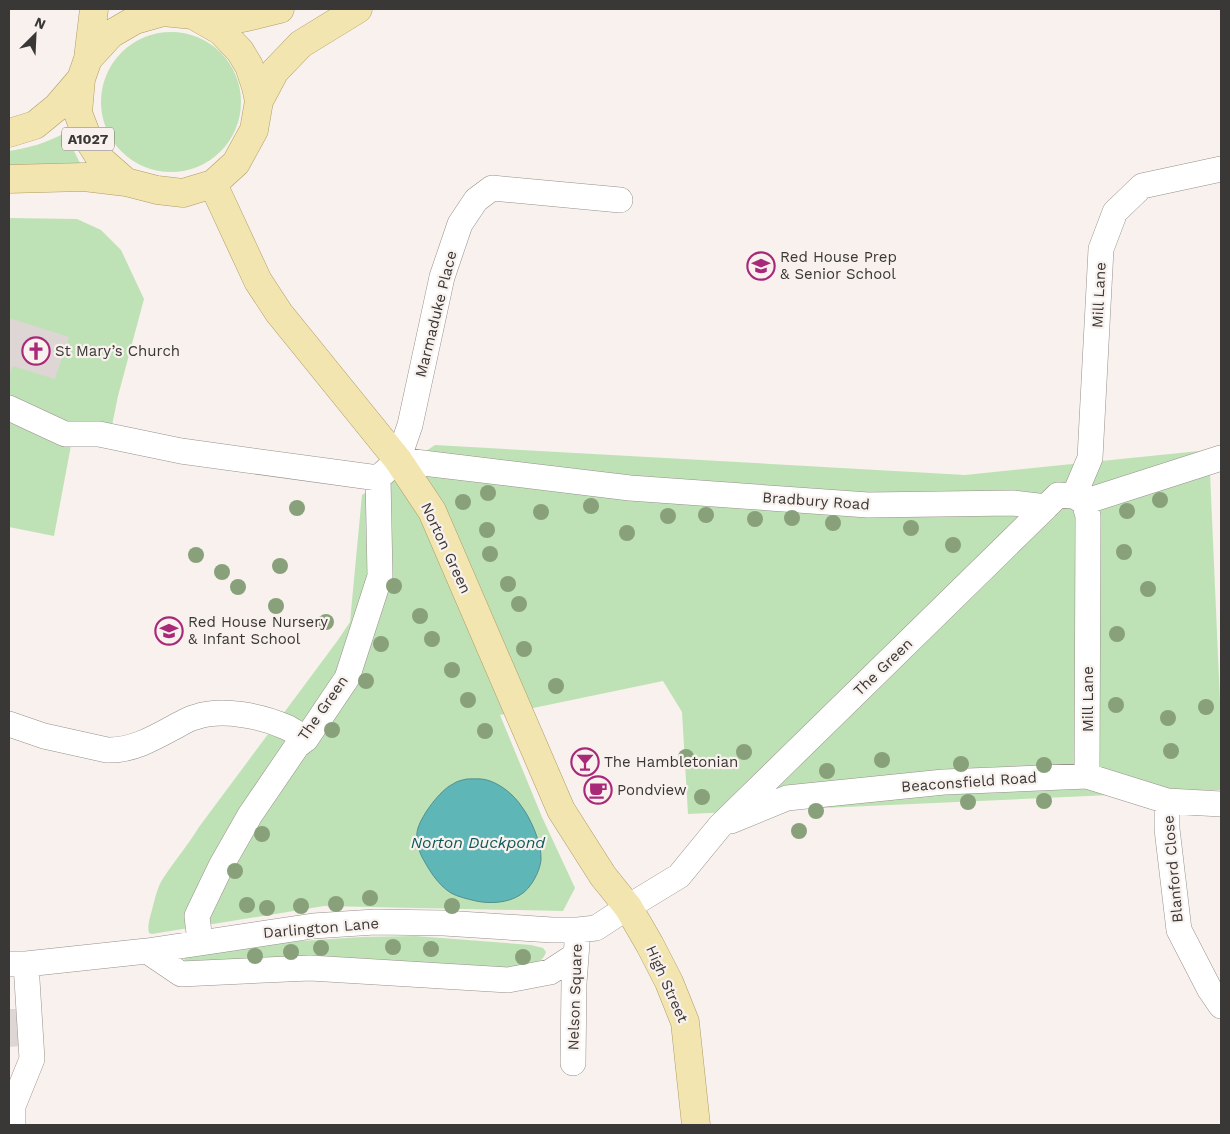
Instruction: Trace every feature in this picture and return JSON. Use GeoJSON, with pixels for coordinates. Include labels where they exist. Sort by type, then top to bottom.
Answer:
{"type":"FeatureCollection","features":[{"type":"Feature","properties":{"kind":"main road"},"geometry":{"type":"LineString","coordinates":[[84,69],[94,9]]}},
{"type":"Feature","properties":{"kind":"main road","name":"A1027"},"geometry":{"type":"LineString","coordinates":[[9,133],[35,125],[57,107],[111,34],[135,20],[160,11],[243,18],[280,9]]}},
{"type":"Feature","properties":{"kind":"main road","name":"A1027"},"geometry":{"type":"LineString","coordinates":[[9,179],[84,177],[126,182],[157,190],[183,193],[213,184],[236,163],[254,130],[259,101],[275,71],[301,44],[358,9]]}},
{"type":"Feature","properties":{"kind":"main road","name":"A1027"},"geometry":{"type":"LineString","coordinates":[[193,15],[221,31],[240,51],[249,66],[259,101]]}},
{"type":"Feature","properties":{"kind":"main road","name":"A1027"},"geometry":{"type":"LineString","coordinates":[[84,69],[78,113],[88,139],[102,161],[126,182]]}},
{"type":"Feature","properties":{"kind":"main road","name":"Norton Green"},"geometry":{"type":"LineString","coordinates":[[213,184],[258,281],[279,313],[398,460],[432,511],[561,810],[603,876],[628,907]]}},
{"type":"Feature","properties":{"kind":"main road","name":"High Street"},"geometry":{"type":"LineString","coordinates":[[628,907],[669,982],[686,1022],[696,1125]]}},
{"type":"Feature","properties":{"kind":"street","name":"Mill Lane"},"geometry":{"type":"LineString","coordinates":[[1087,776],[1088,516],[1079,499],[1090,458],[1101,249],[1115,212],[1142,186],[1221,169]]}},
{"type":"Feature","properties":{"kind":"street","name":"Marmaduke Place"},"geometry":{"type":"LineString","coordinates":[[398,460],[410,425],[442,277],[460,224],[476,200],[492,188],[620,200]]}},
{"type":"Feature","properties":{"kind":"street"},"geometry":{"type":"LineString","coordinates":[[9,408],[65,434],[99,434],[181,451],[378,478],[398,460]]}},
{"type":"Feature","properties":{"kind":"street"},"geometry":{"type":"LineString","coordinates":[[1046,507],[1058,495],[1079,499],[1221,458]]}},
{"type":"Feature","properties":{"kind":"street","name":"Bradbury Road"},"geometry":{"type":"LineString","coordinates":[[398,460],[630,488],[858,505],[1013,503],[1046,507]]}},
{"type":"Feature","properties":{"kind":"street","name":"The Green"},"geometry":{"type":"LineString","coordinates":[[200,942],[197,916],[221,866],[250,815],[297,746],[306,739],[347,678],[380,576],[378,478]]}},
{"type":"Feature","properties":{"kind":"street","name":"The Green"},"geometry":{"type":"LineString","coordinates":[[628,907],[679,876],[720,826],[1046,507]]}},
{"type":"Feature","properties":{"kind":"street"},"geometry":{"type":"LineString","coordinates":[[9,724],[44,736],[107,750],[115,750],[142,744],[196,717],[227,713],[262,719],[286,727],[306,739]]}},
{"type":"Feature","properties":{"kind":"street","name":"Beaconsfield Road"},"geometry":{"type":"LineString","coordinates":[[720,826],[787,798],[944,782],[1087,776],[1167,801],[1221,804]]}},
{"type":"Feature","properties":{"kind":"street","name":"Blanford Close"},"geometry":{"type":"LineString","coordinates":[[1167,801],[1167,829],[1179,930],[1215,998]]}},
{"type":"Feature","properties":{"kind":"street","name":"Darlington Lane"},"geometry":{"type":"LineString","coordinates":[[17,964],[147,951],[313,926],[375,922],[444,923],[542,930],[578,930],[596,928],[628,907]]}},
{"type":"Feature","properties":{"kind":"street","name":"Nelson Square"},"geometry":{"type":"LineString","coordinates":[[573,1063],[574,983],[578,930]]}},
{"type":"Feature","properties":{"kind":"street"},"geometry":{"type":"LineString","coordinates":[[147,951],[181,974],[310,968],[508,980],[550,972],[576,955]]}},
{"type":"Feature","properties":{"kind":"street"},"geometry":{"type":"LineString","coordinates":[[13,1125],[13,1106],[32,1059],[17,964]]}},
{"type":"Feature","properties":{"kind":"green space"},"geometry":{"type":"Polygon","coordinates":[[[171,32],[185,33],[198,37],[210,43],[221,52],[230,63],[236,75],[240,88],[240,116],[236,129],[230,141],[221,152],[210,161],[198,167],[185,171],[171,172],[157,171],[144,167],[132,161],[121,152],[112,141],[106,129],[102,116],[101,102],[102,88],[106,75],[112,63],[121,52],[132,43],[144,37],[157,33],[171,32]]]}},
{"type":"Feature","properties":{"kind":"green space"},"geometry":{"type":"Polygon","coordinates":[[[65,133],[80,166],[9,165],[9,151],[37,145],[65,133]]]}},
{"type":"Feature","properties":{"kind":"green space"},"geometry":{"type":"Polygon","coordinates":[[[9,218],[77,219],[101,230],[121,250],[144,299],[118,396],[108,445],[72,440],[54,536],[9,527],[9,218]]]}},
{"type":"Feature","properties":{"kind":"green space"},"geometry":{"type":"Polygon","coordinates":[[[435,445],[965,475],[1209,450],[1221,724],[1221,790],[688,814],[682,712],[663,681],[500,715],[542,817],[575,888],[563,911],[324,906],[149,933],[148,927],[155,897],[164,877],[350,622],[362,495],[435,445]]]}},
{"type":"Feature","properties":{"kind":"green space"},"geometry":{"type":"Polygon","coordinates":[[[415,936],[531,945],[543,948],[546,952],[544,957],[536,964],[511,970],[193,964],[185,961],[184,957],[270,943],[362,937],[415,936]]]}},
{"type":"Feature","properties":{"kind":"water","name":"Norton Duckpond"},"geometry":{"type":"Polygon","coordinates":[[[467,779],[487,780],[508,791],[525,812],[535,832],[541,854],[539,869],[528,889],[510,900],[493,903],[481,902],[451,893],[434,877],[419,850],[417,832],[427,810],[448,787],[458,781],[467,779]]]}},
{"type":"Feature","properties":{"kind":"building","name":"St Mary’s Church"},"geometry":{"type":"Polygon","coordinates":[[[9,318],[69,337],[55,379],[13,366],[9,376],[9,318]]]}},
{"type":"Feature","properties":{"kind":"building"},"geometry":{"type":"Polygon","coordinates":[[[9,1009],[18,1009],[20,1046],[9,1047],[9,1009]]]}},
{"type":"Feature","properties":{"kind":"place","name":"Red House Prep & Senior School"},"geometry":{"type":"Point","coordinates":[761,266]}},
{"type":"Feature","properties":{"kind":"place","name":"St Mary’s Church"},"geometry":{"type":"Point","coordinates":[36,351]}},
{"type":"Feature","properties":{"kind":"place","name":"Red House Nursery & Infant School"},"geometry":{"type":"Point","coordinates":[169,631]}},
{"type":"Feature","properties":{"kind":"place","name":"The Hambletonian"},"geometry":{"type":"Point","coordinates":[585,762]}},
{"type":"Feature","properties":{"kind":"place","name":"Pondview"},"geometry":{"type":"Point","coordinates":[598,790]}}]}
